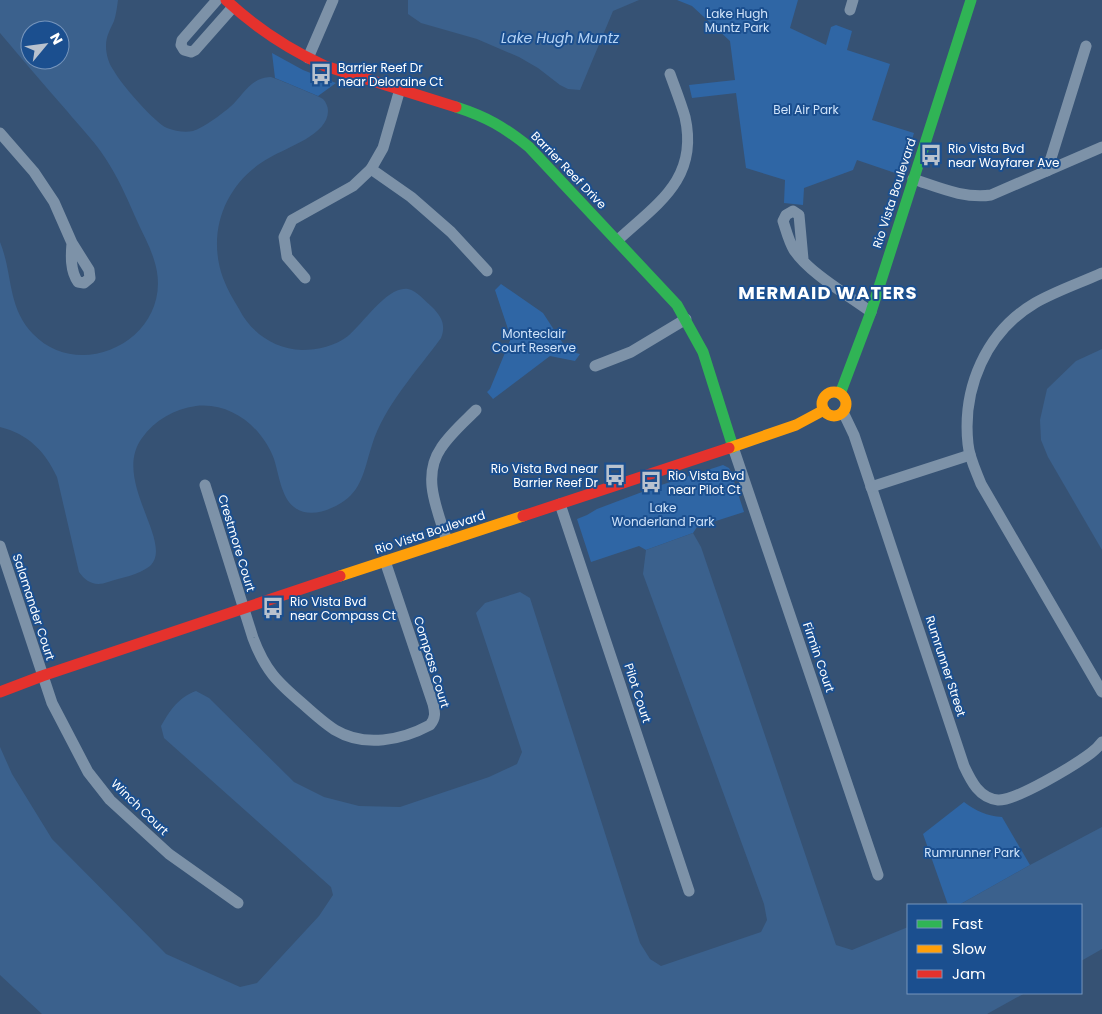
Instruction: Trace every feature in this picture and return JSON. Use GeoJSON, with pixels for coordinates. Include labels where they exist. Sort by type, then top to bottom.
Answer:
{"type":"FeatureCollection","features":[{"type":"Feature","properties":{"kind":"street"},"geometry":{"type":"LineString","coordinates":[[217,0],[182,40],[181,45],[184,50],[191,52],[195,50],[230,4]]}},
{"type":"Feature","properties":{"kind":"street"},"geometry":{"type":"LineString","coordinates":[[308,58],[333,0]]}},
{"type":"Feature","properties":{"kind":"street","name":"Rio Vista Boulevard"},"geometry":{"type":"LineString","coordinates":[[840,394],[870,312],[971,0]]}},
{"type":"Feature","properties":{"kind":"street","name":"Barrier Reef Drive"},"geometry":{"type":"LineString","coordinates":[[230,4],[258,28],[286,47],[308,58],[325,66],[470,111],[505,128],[540,158],[668,294],[686,319],[703,352],[734,447]]}},
{"type":"Feature","properties":{"kind":"street"},"geometry":{"type":"LineString","coordinates":[[1047,170],[1086,46]]}},
{"type":"Feature","properties":{"kind":"street"},"geometry":{"type":"LineString","coordinates":[[618,240],[669,193],[683,171],[688,148],[685,118],[670,74]]}},
{"type":"Feature","properties":{"kind":"street"},"geometry":{"type":"LineString","coordinates":[[305,278],[287,257],[284,237],[292,220],[354,186],[370,169],[383,148],[400,89]]}},
{"type":"Feature","properties":{"kind":"street"},"geometry":{"type":"LineString","coordinates":[[0,133],[34,172],[54,202],[72,243]]}},
{"type":"Feature","properties":{"kind":"street"},"geometry":{"type":"LineString","coordinates":[[914,179],[964,195],[980,197],[1003,191],[1102,147]]}},
{"type":"Feature","properties":{"kind":"street"},"geometry":{"type":"LineString","coordinates":[[370,169],[412,197],[451,232],[488,271]]}},
{"type":"Feature","properties":{"kind":"street"},"geometry":{"type":"LineString","coordinates":[[803,260],[813,270],[870,312]]}},
{"type":"Feature","properties":{"kind":"street"},"geometry":{"type":"LineString","coordinates":[[1102,274],[1036,303],[1016,317],[995,338],[980,362],[972,385],[967,415],[970,455],[981,484],[1102,692]]}},
{"type":"Feature","properties":{"kind":"street"},"geometry":{"type":"LineString","coordinates":[[595,366],[631,352],[686,319]]}},
{"type":"Feature","properties":{"kind":"street"},"geometry":{"type":"LineString","coordinates":[[835,392],[843,396],[846,403],[843,412],[832,416],[824,410],[823,402],[828,394],[835,392]]}},
{"type":"Feature","properties":{"kind":"street"},"geometry":{"type":"LineString","coordinates":[[447,541],[432,494],[432,473],[440,450],[476,410]]}},
{"type":"Feature","properties":{"kind":"street","name":"Rio Vista Boulevard"},"geometry":{"type":"LineString","coordinates":[[0,692],[244,608],[734,447],[796,425],[824,410]]}},
{"type":"Feature","properties":{"kind":"street","name":"Rumrunner Street"},"geometry":{"type":"LineString","coordinates":[[843,412],[854,435],[972,786],[985,795],[998,800],[1012,798],[1078,762],[1093,752],[1102,742]]}},
{"type":"Feature","properties":{"kind":"street","name":"Firmin Court"},"geometry":{"type":"LineString","coordinates":[[734,447],[878,875]]}},
{"type":"Feature","properties":{"kind":"street"},"geometry":{"type":"LineString","coordinates":[[871,487],[970,455]]}},
{"type":"Feature","properties":{"kind":"street","name":"Crestmore Court"},"geometry":{"type":"LineString","coordinates":[[205,485],[244,608]]}},
{"type":"Feature","properties":{"kind":"street","name":"Pilot Court"},"geometry":{"type":"LineString","coordinates":[[560,504],[689,891]]}},
{"type":"Feature","properties":{"kind":"street","name":"Salamander Court"},"geometry":{"type":"LineString","coordinates":[[0,546],[42,676]]}},
{"type":"Feature","properties":{"kind":"street","name":"Compass Court"},"geometry":{"type":"LineString","coordinates":[[244,608],[257,649],[268,670],[278,682],[324,722],[346,736],[358,740],[397,738],[430,725],[434,720],[435,714],[385,562]]}},
{"type":"Feature","properties":{"kind":"street","name":"Rio Vista Boulevard"},"geometry":{"type":"LineString","coordinates":[[0,687],[42,676]]}},
{"type":"Feature","properties":{"kind":"street","name":"Winch Court"},"geometry":{"type":"LineString","coordinates":[[42,676],[52,703],[88,772],[110,800],[169,854],[238,903]]}},
{"type":"Feature","properties":{"kind":"green space","name":"Bel Air Park"},"geometry":{"type":"Polygon","coordinates":[[[677,0],[798,0],[790,28],[826,45],[831,27],[836,25],[852,31],[847,50],[890,64],[872,120],[914,133],[901,175],[857,160],[853,170],[804,188],[803,205],[784,203],[785,180],[746,168],[736,93],[692,98],[689,85],[735,80],[730,41],[692,6],[677,0]]]}},
{"type":"Feature","properties":{"kind":"green space"},"geometry":{"type":"Polygon","coordinates":[[[272,53],[303,70],[336,83],[318,96],[275,78],[272,53]]]}},
{"type":"Feature","properties":{"kind":"green space","name":"Monteclair Court Reserve"},"geometry":{"type":"Polygon","coordinates":[[[501,284],[543,313],[568,351],[580,354],[575,361],[550,356],[493,399],[487,392],[490,389],[511,338],[495,290],[501,284]]]}},
{"type":"Feature","properties":{"kind":"green space","name":"Lake Wonderland Park"},"geometry":{"type":"Polygon","coordinates":[[[723,465],[729,468],[731,472],[744,512],[697,527],[693,533],[646,550],[639,546],[591,562],[577,519],[597,509],[658,486],[723,465]]]}},
{"type":"Feature","properties":{"kind":"green space","name":"Rumrunner Park"},"geometry":{"type":"Polygon","coordinates":[[[964,802],[991,816],[1002,817],[1030,865],[961,904],[948,904],[923,834],[964,802]]]}},
{"type":"Feature","properties":{"kind":"water"},"geometry":{"type":"Polygon","coordinates":[[[0,0],[118,0],[115,19],[106,42],[109,62],[139,103],[167,128],[187,132],[207,124],[230,107],[254,83],[264,78],[274,78],[324,100],[328,111],[326,119],[314,134],[269,158],[241,180],[231,194],[224,209],[217,243],[218,260],[223,278],[244,318],[257,332],[282,347],[308,350],[326,347],[338,342],[348,336],[384,299],[400,290],[408,289],[421,296],[441,318],[443,329],[441,338],[384,416],[359,483],[344,501],[320,512],[300,511],[286,497],[269,447],[253,427],[244,419],[221,408],[209,406],[188,407],[166,416],[153,426],[142,438],[134,455],[134,472],[138,491],[155,542],[156,556],[150,566],[135,574],[99,584],[91,583],[79,572],[57,477],[47,459],[34,445],[19,434],[0,427],[0,242],[15,301],[25,324],[33,334],[52,348],[74,355],[96,354],[117,347],[135,334],[149,317],[157,296],[157,272],[146,240],[121,186],[105,157],[32,70],[70,70],[70,20],[20,20],[20,56],[0,33],[0,0]]]}},
{"type":"Feature","properties":{"kind":"water","name":"Lake Hugh Muntz"},"geometry":{"type":"Polygon","coordinates":[[[408,0],[639,0],[613,11],[580,90],[568,89],[519,57],[477,39],[421,23],[408,14],[408,0]]]}},
{"type":"Feature","properties":{"kind":"water"},"geometry":{"type":"Polygon","coordinates":[[[1102,349],[1102,550],[1048,457],[1041,440],[1040,420],[1047,389],[1076,361],[1102,349]]]}},
{"type":"Feature","properties":{"kind":"water"},"geometry":{"type":"Polygon","coordinates":[[[693,533],[701,547],[836,945],[852,950],[907,927],[907,994],[1023,994],[987,1014],[42,1014],[0,975],[0,747],[12,774],[52,839],[166,954],[240,987],[257,983],[319,916],[333,895],[331,887],[164,738],[161,726],[168,714],[180,701],[196,691],[209,698],[294,782],[324,797],[359,806],[400,807],[489,777],[517,764],[522,752],[476,613],[485,603],[520,592],[530,598],[640,943],[650,959],[661,966],[761,932],[767,920],[764,904],[643,574],[646,550],[693,533]]]}},
{"type":"Feature","properties":{"kind":"water"},"geometry":{"type":"Polygon","coordinates":[[[1102,827],[1102,949],[1082,960],[1082,904],[961,904],[1102,827]]]}},
{"type":"Feature","properties":{"kind":"traffic: fast"},"geometry":{"type":"LineString","coordinates":[[840,394],[871,312],[971,0]]}},
{"type":"Feature","properties":{"kind":"traffic: fast"},"geometry":{"type":"LineString","coordinates":[[456,107],[495,123],[529,147],[677,305],[703,352],[733,447]]}},
{"type":"Feature","properties":{"kind":"traffic: slow"},"geometry":{"type":"LineString","coordinates":[[834,392],[842,396],[846,404],[842,412],[834,416],[826,412],[822,404],[826,396],[834,392]]}},
{"type":"Feature","properties":{"kind":"traffic: slow"},"geometry":{"type":"LineString","coordinates":[[729,448],[796,425],[824,410]]}},
{"type":"Feature","properties":{"kind":"traffic: slow"},"geometry":{"type":"LineString","coordinates":[[340,576],[523,516]]}},
{"type":"Feature","properties":{"kind":"traffic: jam"},"geometry":{"type":"LineString","coordinates":[[226,0],[273,37],[325,66],[456,107]]}},
{"type":"Feature","properties":{"kind":"traffic: jam"},"geometry":{"type":"LineString","coordinates":[[523,516],[729,448]]}},
{"type":"Feature","properties":{"kind":"traffic: jam"},"geometry":{"type":"LineString","coordinates":[[0,692],[42,676],[340,576]]}},
{"type":"Feature","properties":{"kind":"place","name":"Barrier Reef Dr near Deloraine Ct"},"geometry":{"type":"Point","coordinates":[321,74]}},
{"type":"Feature","properties":{"kind":"place","name":"Rio Vista Bvd near Wayfarer Ave"},"geometry":{"type":"Point","coordinates":[931,155]}},
{"type":"Feature","properties":{"kind":"place","name":"Rio Vista Bvd near Barrier Reef Dr"},"geometry":{"type":"Point","coordinates":[615,475]}},
{"type":"Feature","properties":{"kind":"place","name":"Rio Vista Bvd near Pilot Ct"},"geometry":{"type":"Point","coordinates":[651,482]}},
{"type":"Feature","properties":{"kind":"place","name":"Rio Vista Bvd near Compass Ct"},"geometry":{"type":"Point","coordinates":[273,608]}},
{"type":"Feature","properties":{"kind":"district","name":"MERMAID WATERS"},"geometry":{"type":"Point","coordinates":[828,292]}},
{"type":"Feature","properties":{"kind":"park label","name":"Lake Hugh Muntz Park"},"geometry":{"type":"Point","coordinates":[737,20]}}]}
